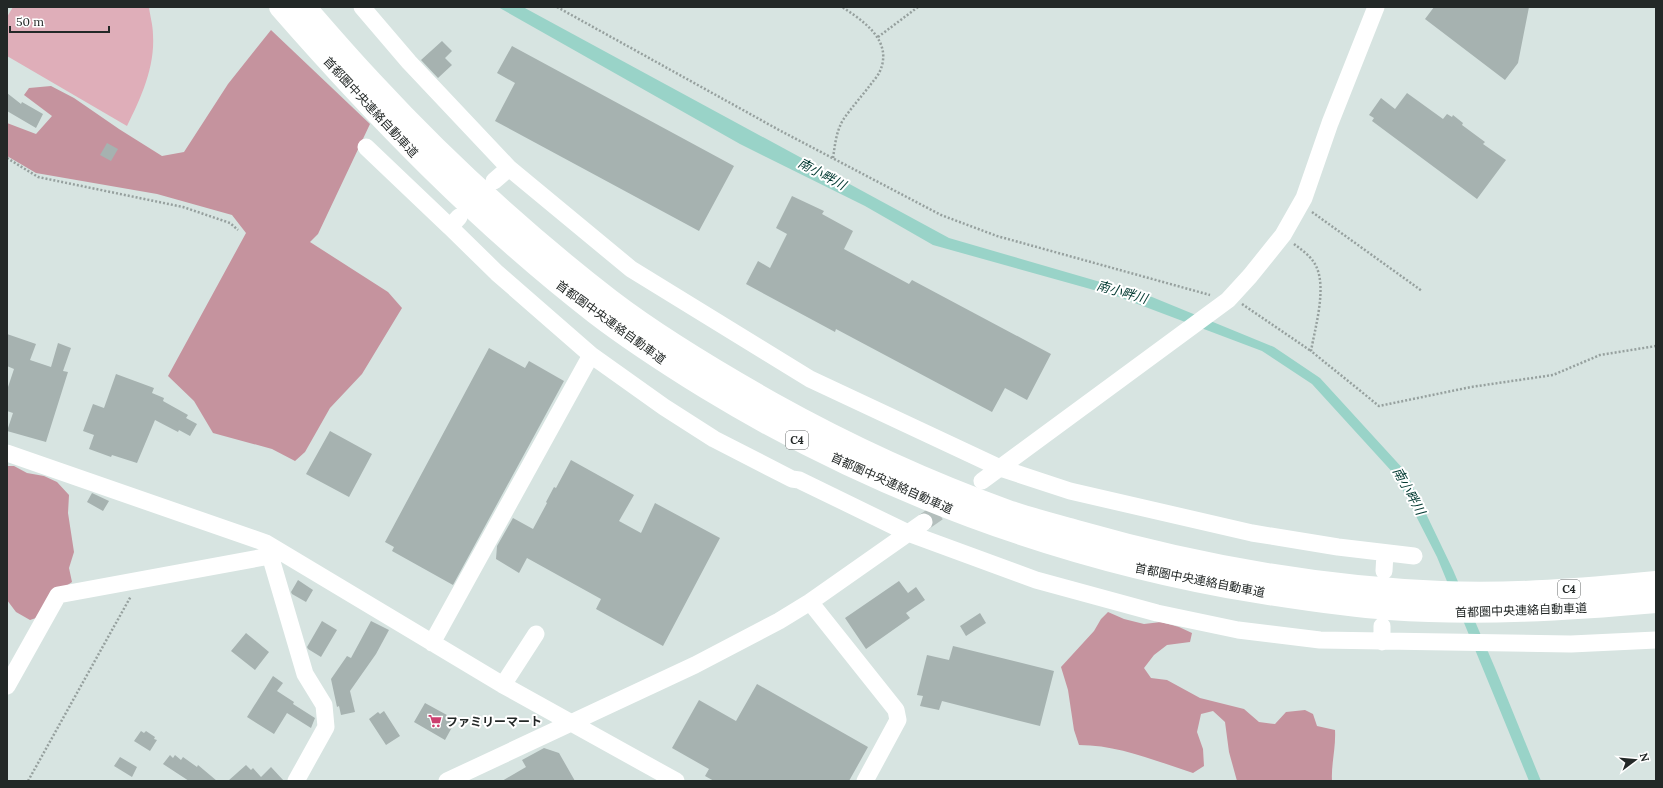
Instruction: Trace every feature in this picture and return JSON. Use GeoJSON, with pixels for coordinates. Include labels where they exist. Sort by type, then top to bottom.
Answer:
{"type":"FeatureCollection","features":[{"type":"Feature","properties":{"kind":"highway","name":"首都圏中央連絡自動車道"},"geometry":{"type":"LineString","coordinates":[[280,7],[358,95],[425,164],[482,218],[534,264],[599,316],[672,367],[790,436],[854,468],[920,497],[1006,530],[1108,560],[1212,585],[1325,603],[1389,609],[1445,602],[1487,602],[1599,607],[1656,602]]}},
{"type":"Feature","properties":{"kind":"highway","name":"首都圏中央連絡自動車道"},"geometry":{"type":"LineString","coordinates":[[305,7],[371,82],[439,151],[494,203],[547,249],[612,301],[682,350],[742,387],[802,420],[863,451],[954,489],[1013,512],[1112,541],[1223,567],[1445,602]]}},
{"type":"Feature","properties":{"kind":"highway","name":"首都圏中央連絡自動車道"},"geometry":{"type":"LineString","coordinates":[[1487,602],[1540,592],[1656,582]]}},
{"type":"Feature","properties":{"kind":"street"},"geometry":{"type":"LineString","coordinates":[[362,7],[410,62],[508,168],[637,273],[810,379],[1000,468],[1070,491],[1252,533],[1338,547],[1414,556]]}},
{"type":"Feature","properties":{"kind":"street"},"geometry":{"type":"LineString","coordinates":[[982,481],[1229,300],[1250,276],[1283,235],[1300,204],[1376,7]]}},
{"type":"Feature","properties":{"kind":"street"},"geometry":{"type":"LineString","coordinates":[[366,147],[454,222],[497,273],[591,356],[664,407],[714,439],[755,461],[908,533],[1036,580],[1157,613],[1238,630],[1312,639],[1382,634],[1460,643],[1571,644],[1656,640]]}},
{"type":"Feature","properties":{"kind":"street"},"geometry":{"type":"LineString","coordinates":[[494,181],[508,168]]}},
{"type":"Feature","properties":{"kind":"street"},"geometry":{"type":"LineString","coordinates":[[432,643],[591,356]]}},
{"type":"Feature","properties":{"kind":"street"},"geometry":{"type":"LineString","coordinates":[[7,453],[268,549],[432,643],[503,686],[676,781]]}},
{"type":"Feature","properties":{"kind":"street"},"geometry":{"type":"LineString","coordinates":[[447,781],[741,642],[810,602],[924,522]]}},
{"type":"Feature","properties":{"kind":"street"},"geometry":{"type":"LineString","coordinates":[[7,686],[58,596],[139,581],[268,549]]}},
{"type":"Feature","properties":{"kind":"street"},"geometry":{"type":"LineString","coordinates":[[268,549],[304,674],[324,705],[326,727],[296,781]]}},
{"type":"Feature","properties":{"kind":"street"},"geometry":{"type":"LineString","coordinates":[[1384,571],[1385,553]]}},
{"type":"Feature","properties":{"kind":"street"},"geometry":{"type":"LineString","coordinates":[[810,602],[896,710],[898,720],[865,781]]}},
{"type":"Feature","properties":{"kind":"street"},"geometry":{"type":"LineString","coordinates":[[503,686],[536,634]]}},
{"type":"Feature","properties":{"kind":"path"},"geometry":{"type":"LineString","coordinates":[[557,7],[833,158],[941,215],[997,236],[1229,300],[1311,351],[1379,406],[1472,387],[1553,375],[1600,354],[1656,346]]}},
{"type":"Feature","properties":{"kind":"path"},"geometry":{"type":"LineString","coordinates":[[833,158],[838,131],[843,120],[880,72],[883,59],[881,44],[878,37],[861,19],[842,7]]}},
{"type":"Feature","properties":{"kind":"path"},"geometry":{"type":"LineString","coordinates":[[878,37],[918,7]]}},
{"type":"Feature","properties":{"kind":"path"},"geometry":{"type":"LineString","coordinates":[[7,158],[38,177],[183,207],[230,224],[238,230]]}},
{"type":"Feature","properties":{"kind":"path"},"geometry":{"type":"LineString","coordinates":[[1300,204],[1422,291]]}},
{"type":"Feature","properties":{"kind":"path"},"geometry":{"type":"LineString","coordinates":[[1283,235],[1308,254],[1316,266],[1321,288],[1311,351]]}},
{"type":"Feature","properties":{"kind":"path"},"geometry":{"type":"LineString","coordinates":[[28,781],[139,581]]}},
{"type":"Feature","properties":{"kind":"shaded area"},"geometry":{"type":"Polygon","coordinates":[[[13,7],[149,7],[153,31],[152,59],[142,93],[127,126],[7,56],[7,17],[13,7]]]}},
{"type":"Feature","properties":{"kind":"shaded area"},"geometry":{"type":"Polygon","coordinates":[[[271,30],[370,124],[318,234],[310,242],[388,292],[402,308],[362,374],[330,408],[305,452],[295,461],[272,449],[213,433],[194,401],[168,376],[246,233],[232,215],[157,194],[36,173],[7,156],[7,123],[36,134],[52,116],[24,95],[29,88],[51,86],[74,98],[162,156],[184,152],[228,84],[271,30]]]}},
{"type":"Feature","properties":{"kind":"shaded area"},"geometry":{"type":"Polygon","coordinates":[[[7,466],[14,466],[27,473],[44,476],[57,482],[69,495],[68,513],[74,552],[69,568],[72,582],[56,593],[42,616],[30,620],[16,612],[7,600],[7,466]]]}},
{"type":"Feature","properties":{"kind":"shaded area"},"geometry":{"type":"Polygon","coordinates":[[[1108,612],[1124,619],[1144,624],[1161,622],[1179,627],[1192,633],[1190,642],[1167,645],[1154,655],[1144,668],[1151,678],[1167,680],[1200,698],[1244,709],[1259,722],[1275,724],[1286,712],[1305,710],[1313,714],[1317,726],[1335,730],[1332,781],[1237,781],[1229,752],[1225,722],[1213,711],[1201,714],[1197,732],[1203,749],[1204,766],[1193,773],[1122,751],[1079,745],[1074,730],[1068,690],[1061,667],[1094,631],[1101,619],[1108,612]]]}},
{"type":"Feature","properties":{"kind":"water","name":"南小畔川"},"geometry":{"type":"Polygon","coordinates":[[[498,7],[523,7],[949,238],[1152,297],[1274,347],[1320,378],[1406,472],[1453,570],[1541,781],[1529,781],[1437,557],[1395,475],[1312,384],[1262,351],[1119,297],[933,245],[865,206],[740,144],[498,7]]]}},
{"type":"Feature","properties":{"kind":"building"},"geometry":{"type":"Polygon","coordinates":[[[1434,7],[1529,7],[1518,63],[1505,80],[1425,19],[1434,7]]]}},
{"type":"Feature","properties":{"kind":"building"},"geometry":{"type":"Polygon","coordinates":[[[442,41],[452,51],[445,58],[452,65],[438,78],[421,60],[442,41]]]}},
{"type":"Feature","properties":{"kind":"building"},"geometry":{"type":"Polygon","coordinates":[[[512,46],[734,166],[699,231],[495,121],[515,83],[497,73],[512,46]]]}},
{"type":"Feature","properties":{"kind":"building"},"geometry":{"type":"Polygon","coordinates":[[[7,93],[21,104],[22,102],[43,114],[36,128],[7,111],[7,93]]]}},
{"type":"Feature","properties":{"kind":"building"},"geometry":{"type":"Polygon","coordinates":[[[1407,93],[1443,119],[1447,114],[1452,117],[1453,115],[1463,123],[1462,125],[1485,142],[1483,144],[1506,160],[1477,199],[1372,121],[1374,118],[1369,115],[1381,98],[1395,109],[1407,93]]]}},
{"type":"Feature","properties":{"kind":"building"},"geometry":{"type":"Polygon","coordinates":[[[107,143],[118,149],[111,161],[100,155],[107,143]]]}},
{"type":"Feature","properties":{"kind":"building"},"geometry":{"type":"Polygon","coordinates":[[[792,196],[824,211],[822,214],[853,231],[844,249],[909,284],[912,280],[1051,354],[1027,400],[1005,388],[992,412],[836,329],[835,332],[746,284],[758,261],[770,268],[787,234],[776,228],[792,196]]]}},
{"type":"Feature","properties":{"kind":"building"},"geometry":{"type":"Polygon","coordinates":[[[7,334],[36,344],[30,360],[51,367],[58,343],[71,348],[63,371],[68,372],[46,442],[7,431],[13,413],[7,411],[7,390],[14,369],[7,366],[7,334]]]}},
{"type":"Feature","properties":{"kind":"building"},"geometry":{"type":"Polygon","coordinates":[[[489,348],[525,368],[529,361],[564,381],[453,585],[392,551],[394,547],[385,542],[489,348]]]}},
{"type":"Feature","properties":{"kind":"building"},"geometry":{"type":"Polygon","coordinates":[[[116,374],[154,388],[152,393],[164,398],[163,401],[188,415],[186,418],[197,424],[190,436],[179,430],[178,432],[155,420],[137,463],[112,455],[111,457],[89,449],[94,435],[83,431],[93,404],[104,408],[116,374]]]}},
{"type":"Feature","properties":{"kind":"building"},"geometry":{"type":"Polygon","coordinates":[[[330,431],[372,454],[349,497],[306,474],[330,431]]]}},
{"type":"Feature","properties":{"kind":"building"},"geometry":{"type":"Polygon","coordinates":[[[571,460],[634,495],[619,521],[641,533],[655,503],[720,538],[663,646],[596,609],[601,599],[527,558],[519,573],[496,559],[497,546],[513,518],[533,529],[554,487],[556,488],[571,460]]]}},
{"type":"Feature","properties":{"kind":"building"},"geometry":{"type":"Polygon","coordinates":[[[92,493],[109,501],[103,511],[87,502],[92,493]]]}},
{"type":"Feature","properties":{"kind":"building"},"geometry":{"type":"Polygon","coordinates":[[[298,580],[313,590],[306,602],[291,592],[298,580]]]}},
{"type":"Feature","properties":{"kind":"building"},"geometry":{"type":"Polygon","coordinates":[[[899,581],[908,593],[916,587],[925,600],[906,613],[910,618],[866,649],[845,618],[899,581]]]}},
{"type":"Feature","properties":{"kind":"building"},"geometry":{"type":"Polygon","coordinates":[[[980,613],[986,623],[966,636],[960,626],[980,613]]]}},
{"type":"Feature","properties":{"kind":"building"},"geometry":{"type":"Polygon","coordinates":[[[322,621],[337,630],[321,657],[307,647],[322,621]]]}},
{"type":"Feature","properties":{"kind":"building"},"geometry":{"type":"Polygon","coordinates":[[[371,621],[389,630],[376,654],[350,691],[355,712],[341,715],[339,706],[337,707],[331,679],[347,656],[351,658],[371,621]]]}},
{"type":"Feature","properties":{"kind":"building"},"geometry":{"type":"Polygon","coordinates":[[[246,633],[269,652],[255,670],[231,651],[246,633]]]}},
{"type":"Feature","properties":{"kind":"building"},"geometry":{"type":"Polygon","coordinates":[[[953,646],[1054,671],[1040,726],[942,701],[939,710],[920,706],[923,696],[917,695],[927,655],[949,660],[953,646]]]}},
{"type":"Feature","properties":{"kind":"building"},"geometry":{"type":"Polygon","coordinates":[[[273,676],[283,683],[277,691],[294,702],[293,704],[315,718],[311,728],[287,713],[274,734],[247,717],[273,676]]]}},
{"type":"Feature","properties":{"kind":"building"},"geometry":{"type":"Polygon","coordinates":[[[757,684],[868,747],[849,781],[714,781],[705,776],[709,769],[672,748],[699,700],[736,721],[757,684]]]}},
{"type":"Feature","properties":{"kind":"building","name":"ファミリーマート"},"geometry":{"type":"Polygon","coordinates":[[[425,703],[456,720],[445,740],[414,722],[425,703]]]}},
{"type":"Feature","properties":{"kind":"building"},"geometry":{"type":"Polygon","coordinates":[[[384,711],[400,736],[386,745],[369,719],[378,712],[380,714],[384,711]]]}},
{"type":"Feature","properties":{"kind":"building"},"geometry":{"type":"Polygon","coordinates":[[[141,731],[144,733],[146,731],[157,740],[150,751],[134,741],[141,731]]]}},
{"type":"Feature","properties":{"kind":"building"},"geometry":{"type":"Polygon","coordinates":[[[544,748],[559,753],[575,781],[502,781],[526,767],[522,760],[544,748]]]}},
{"type":"Feature","properties":{"kind":"building"},"geometry":{"type":"Polygon","coordinates":[[[170,755],[173,758],[175,755],[181,760],[183,757],[197,767],[198,765],[217,781],[189,781],[163,764],[170,755]]]}},
{"type":"Feature","properties":{"kind":"building"},"geometry":{"type":"Polygon","coordinates":[[[120,757],[137,767],[132,777],[114,766],[120,757]]]}},
{"type":"Feature","properties":{"kind":"building"},"geometry":{"type":"Polygon","coordinates":[[[246,765],[251,770],[253,768],[261,777],[271,767],[284,781],[228,781],[246,765]]]}},
{"type":"Feature","properties":{"kind":"tunnel"},"geometry":{"type":"LineString","coordinates":[[924,522],[954,501]]}},
{"type":"Feature","properties":{"kind":"place","name":"ファミリーマート"},"geometry":{"type":"Point","coordinates":[435,721]}}]}
